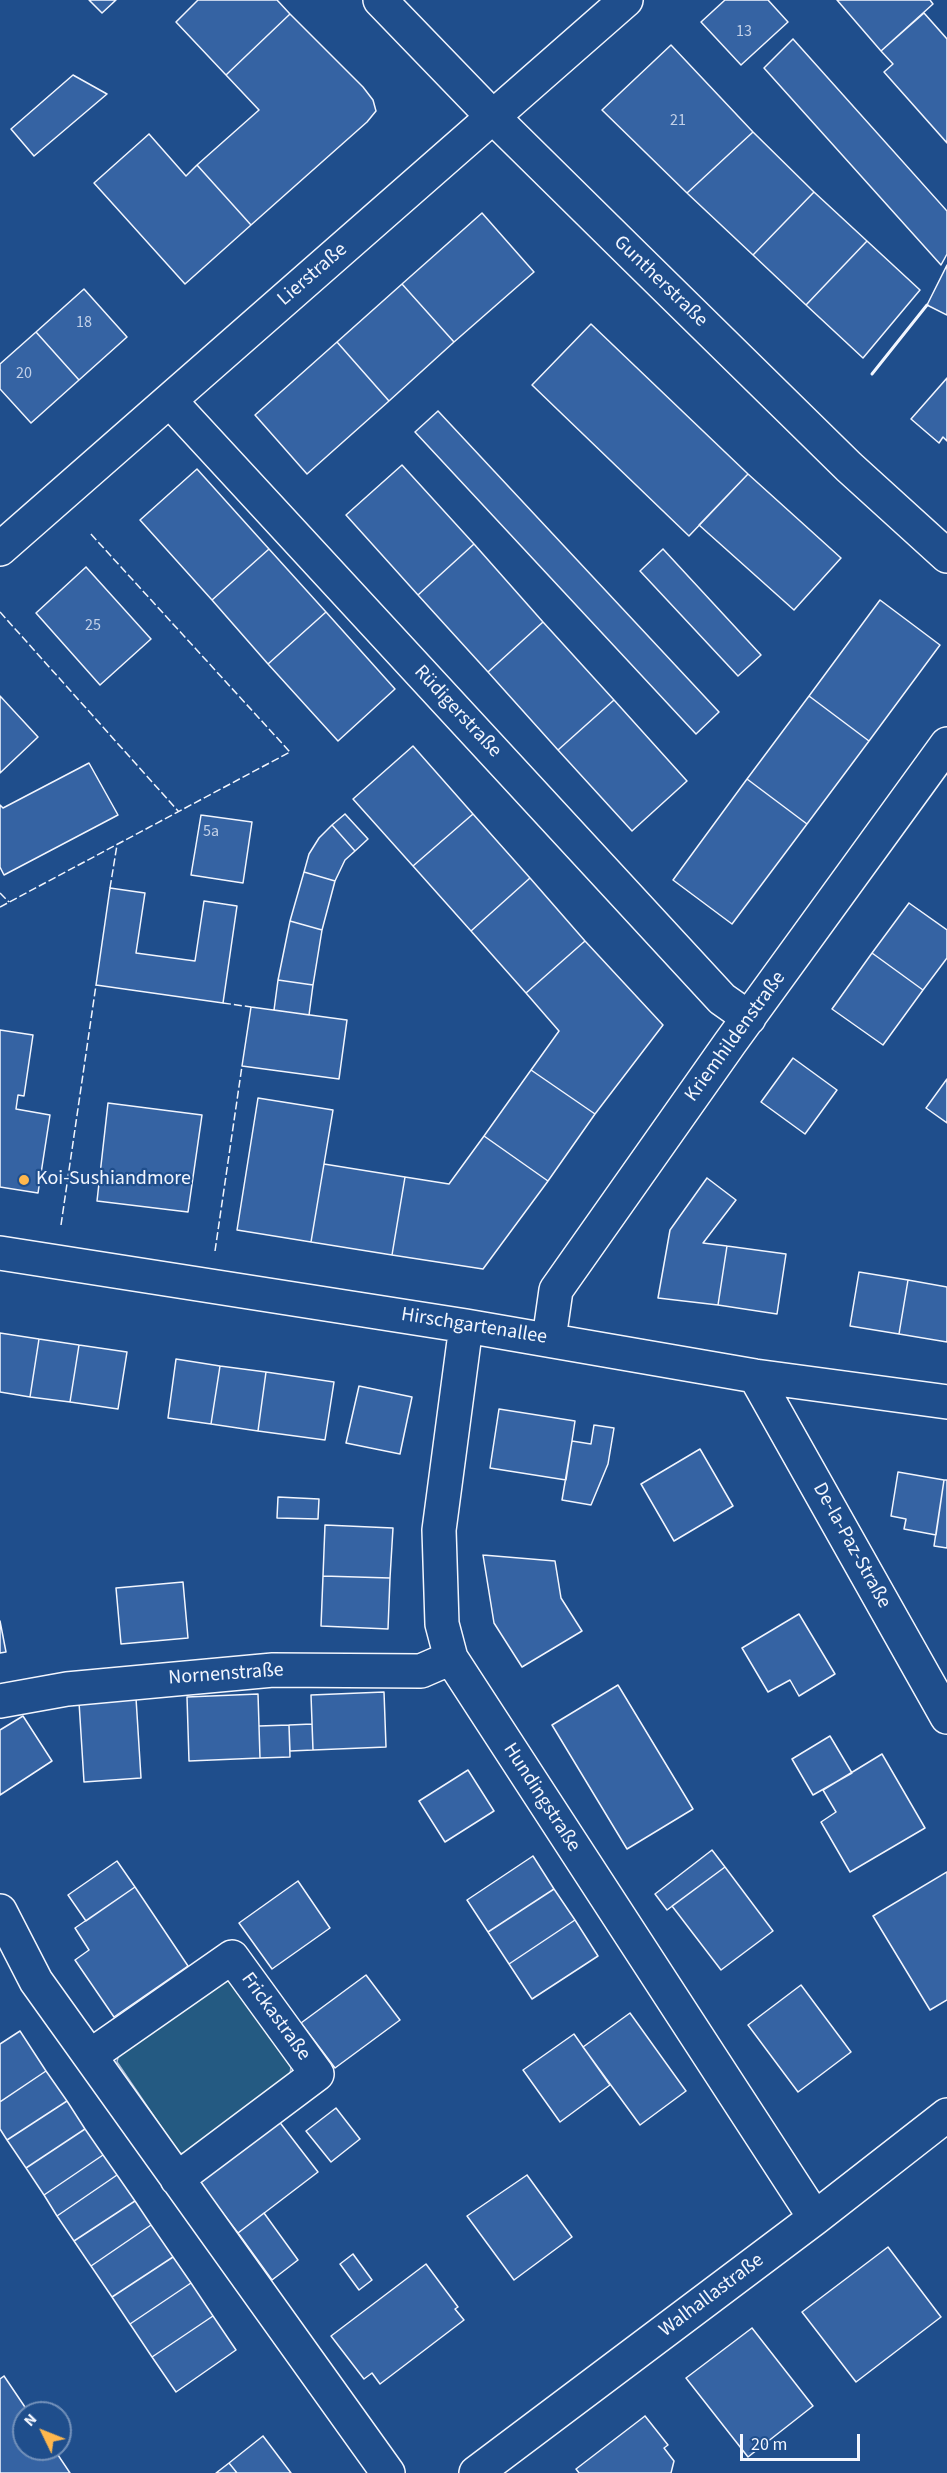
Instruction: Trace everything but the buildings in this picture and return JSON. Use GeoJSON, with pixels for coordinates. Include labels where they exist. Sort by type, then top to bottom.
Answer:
{"type":"FeatureCollection","features":[{"type":"Feature","properties":{"kind":"street","name":"Guntherstraße"},"geometry":{"type":"LineString","coordinates":[[380,0],[493,117],[849,467],[947,556]]}},
{"type":"Feature","properties":{"kind":"street","name":"Lierstraße"},"geometry":{"type":"LineString","coordinates":[[0,549],[626,0]]}},
{"type":"Feature","properties":{"kind":"street","name":"Rüdigerstraße"},"geometry":{"type":"LineString","coordinates":[[170,400],[722,999],[749,1018]]}},
{"type":"Feature","properties":{"kind":"street","name":"Kriemhildenstraße"},"geometry":{"type":"LineString","coordinates":[[549,1340],[556,1290],[947,744]]}},
{"type":"Feature","properties":{"kind":"street","name":"Hirschgartenallee"},"geometry":{"type":"LineString","coordinates":[[0,1253],[466,1326],[755,1376],[947,1402]]}},
{"type":"Feature","properties":{"kind":"street","name":"Hundingstraße"},"geometry":{"type":"LineString","coordinates":[[466,1326],[439,1530],[442,1624],[451,1658],[815,2218]]}},
{"type":"Feature","properties":{"kind":"street","name":"De-la-Paz-Straße"},"geometry":{"type":"LineString","coordinates":[[755,1376],[947,1717]]}},
{"type":"Feature","properties":{"kind":"street","name":"Nornenstraße"},"geometry":{"type":"LineString","coordinates":[[0,1701],[67,1689],[273,1670],[421,1671],[451,1658]]}},
{"type":"Feature","properties":{"kind":"street"},"geometry":{"type":"LineString","coordinates":[[0,1911],[36,1981],[388,2473]]}},
{"type":"Feature","properties":{"kind":"street","name":"Frickastraße"},"geometry":{"type":"LineString","coordinates":[[90,2056],[232,1958],[317,2074],[177,2179]]}},
{"type":"Feature","properties":{"kind":"street","name":"Walhallastraße"},"geometry":{"type":"LineString","coordinates":[[476,2473],[815,2218],[947,2115]]}},
{"type":"Feature","properties":{"kind":"shaded area"},"geometry":{"type":"Polygon","coordinates":[[[218,1977],[235,1979],[292,2057],[289,2084],[190,2155],[179,2153],[117,2062],[120,2048],[218,1977]]]}},
{"type":"Feature","properties":{"kind":"fence"},"geometry":{"type":"LineString","coordinates":[[0,907],[290,752],[89,532]]}},
{"type":"Feature","properties":{"kind":"fence"},"geometry":{"type":"LineString","coordinates":[[0,612],[179,812]]}},
{"type":"Feature","properties":{"kind":"fence"},"geometry":{"type":"LineString","coordinates":[[110,888],[117,845]]}},
{"type":"Feature","properties":{"kind":"fence"},"geometry":{"type":"LineString","coordinates":[[0,893],[9,902]]}},
{"type":"Feature","properties":{"kind":"fence"},"geometry":{"type":"LineString","coordinates":[[61,1225],[96,985]]}},
{"type":"Feature","properties":{"kind":"fence"},"geometry":{"type":"LineString","coordinates":[[223,1003],[251,1007]]}},
{"type":"Feature","properties":{"kind":"fence"},"geometry":{"type":"LineString","coordinates":[[215,1251],[242,1066]]}},
{"type":"Feature","properties":{"kind":"wall"},"geometry":{"type":"LineString","coordinates":[[872,374],[927,305]]}},
{"type":"Feature","properties":{"kind":"place","name":"Koi-Sushiandmore"},"geometry":{"type":"Point","coordinates":[24,1180]}}]}
